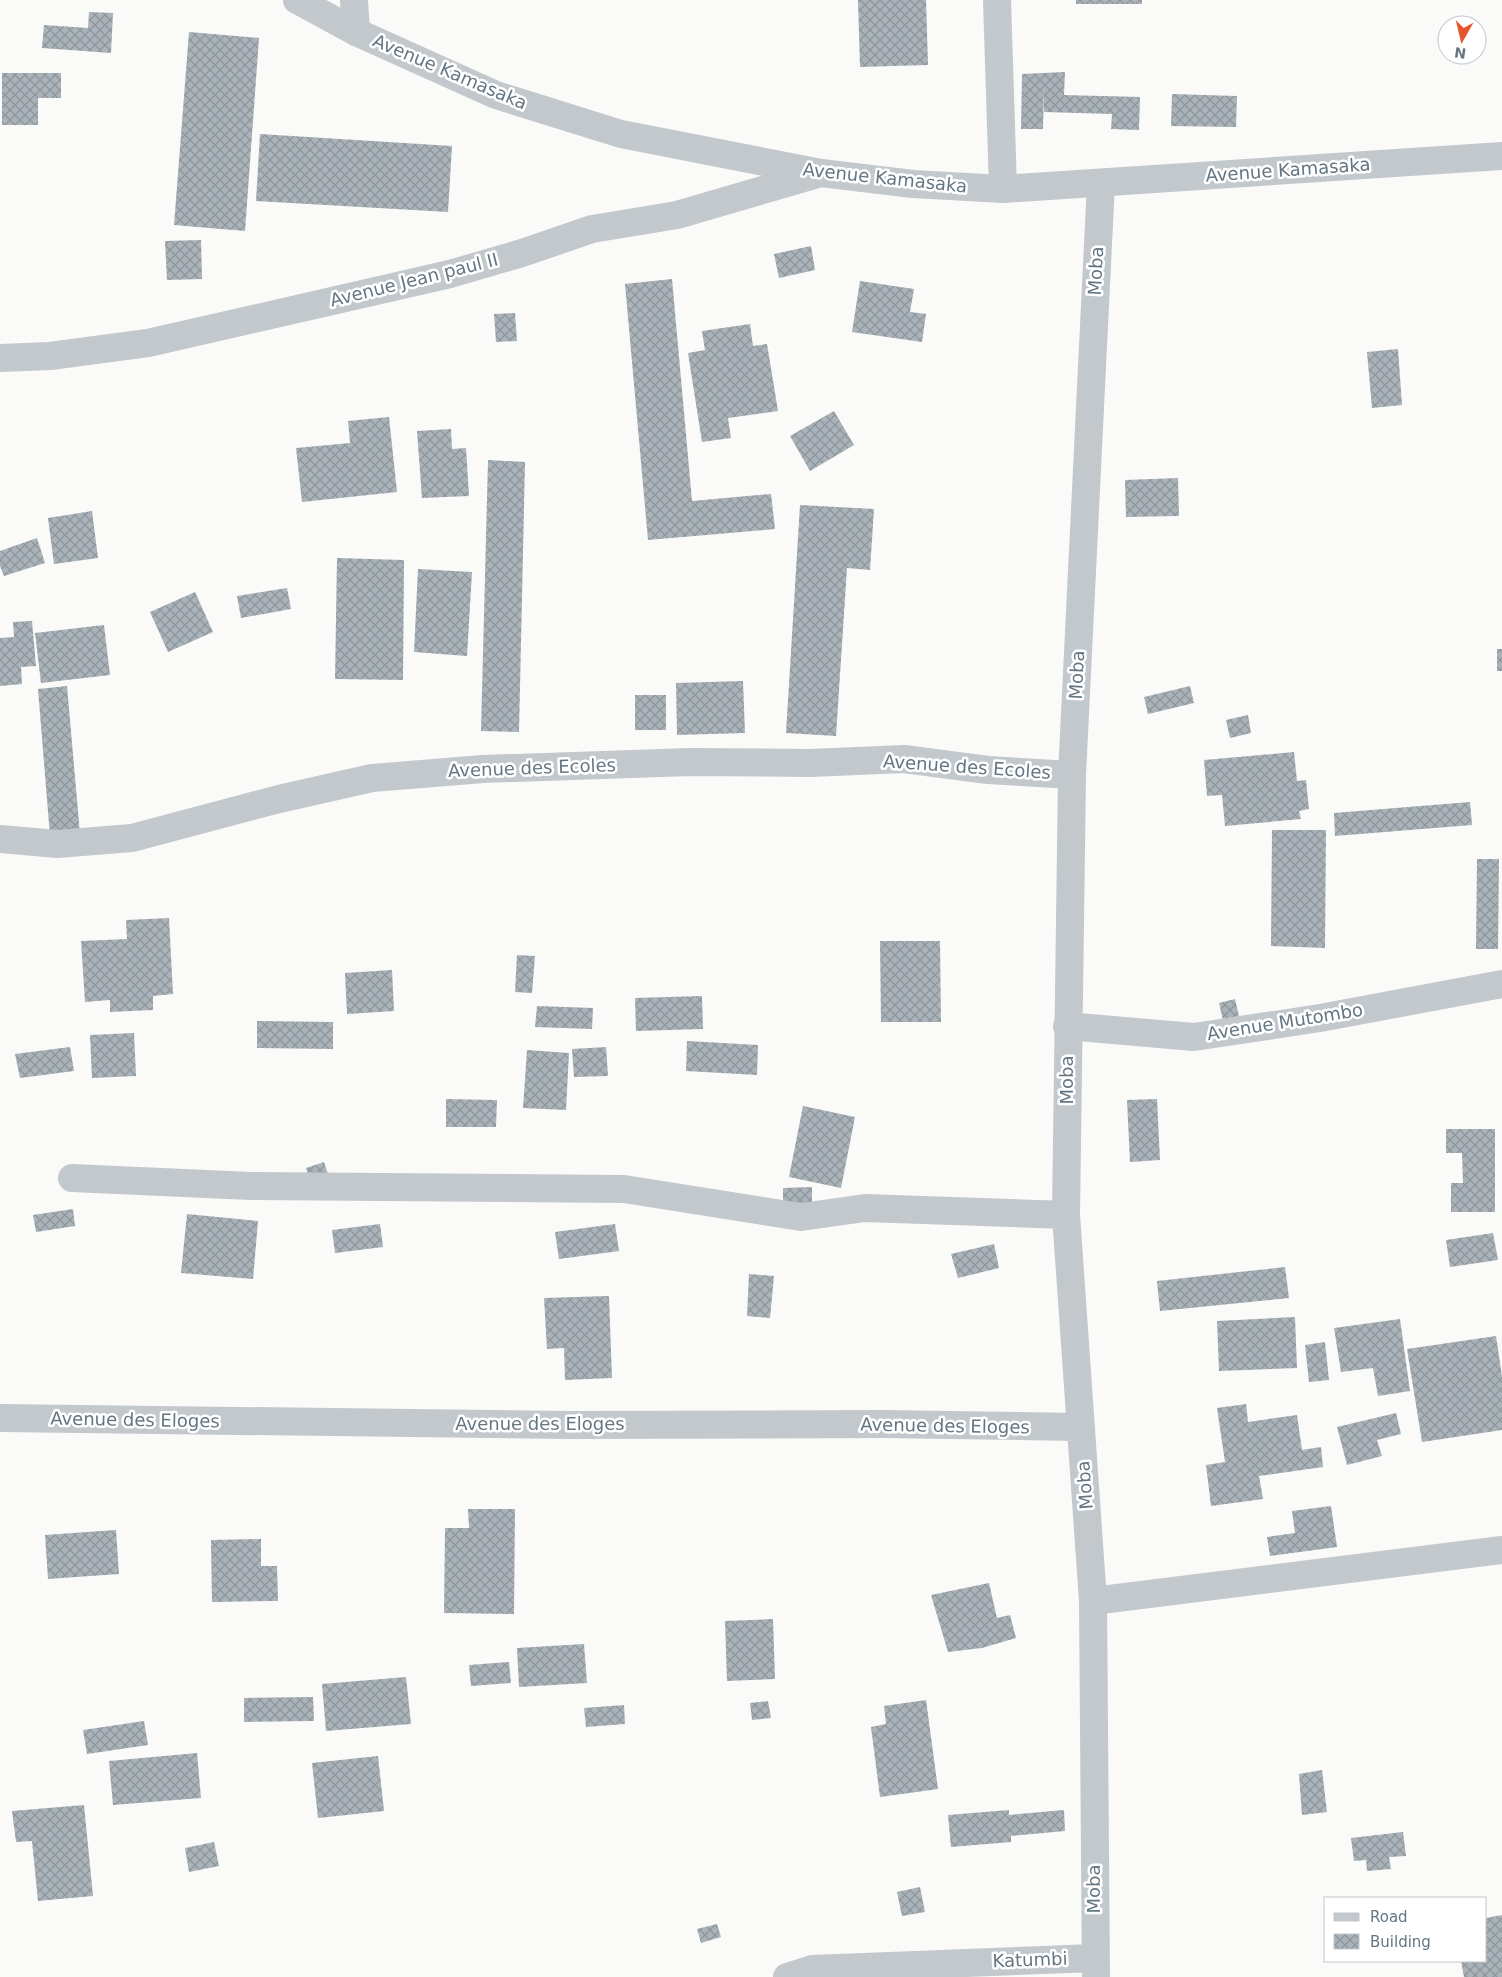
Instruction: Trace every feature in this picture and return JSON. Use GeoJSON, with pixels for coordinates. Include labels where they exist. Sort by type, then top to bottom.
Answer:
{"type":"FeatureCollection","features":[{"type":"Feature","properties":{"kind":"street","name":"Avenue Kamasaka"},"geometry":{"type":"LineString","coordinates":[[297,0],[356,32],[496,95],[621,134],[822,173],[913,184],[1004,189],[1502,156]]}},
{"type":"Feature","properties":{"kind":"street"},"geometry":{"type":"LineString","coordinates":[[354,0],[356,32]]}},
{"type":"Feature","properties":{"kind":"street"},"geometry":{"type":"LineString","coordinates":[[997,0],[1004,189]]}},
{"type":"Feature","properties":{"kind":"street","name":"Avenue Jean paul II"},"geometry":{"type":"LineString","coordinates":[[0,358],[50,356],[148,343],[450,274],[522,253],[592,229],[677,215],[822,173]]}},
{"type":"Feature","properties":{"kind":"street","name":"Moba"},"geometry":{"type":"LineString","coordinates":[[1095,1968],[1093,1601],[1066,1215],[1067,1026],[1072,775],[1101,183]]}},
{"type":"Feature","properties":{"kind":"street","name":"Avenue des Ecoles"},"geometry":{"type":"LineString","coordinates":[[0,839],[57,844],[132,838],[279,799],[372,778],[483,769],[690,762],[810,763],[904,759],[988,770],[1072,775]]}},
{"type":"Feature","properties":{"kind":"street","name":"Avenue Mutombo"},"geometry":{"type":"LineString","coordinates":[[1067,1026],[1194,1037],[1320,1018],[1502,984]]}},
{"type":"Feature","properties":{"kind":"street"},"geometry":{"type":"LineString","coordinates":[[72,1178],[251,1186],[624,1189],[801,1217],[864,1208],[1066,1215]]}},
{"type":"Feature","properties":{"kind":"street","name":"Avenue des Eloges"},"geometry":{"type":"LineString","coordinates":[[0,1418],[570,1425],[882,1424],[1081,1428]]}},
{"type":"Feature","properties":{"kind":"street"},"geometry":{"type":"LineString","coordinates":[[1093,1601],[1502,1550]]}},
{"type":"Feature","properties":{"kind":"street","name":"Katumbi"},"geometry":{"type":"LineString","coordinates":[[787,1977],[812,1969],[1095,1968]]}},
{"type":"Feature","properties":{"kind":"building"},"geometry":{"type":"Polygon","coordinates":[[[858,0],[926,0],[928,65],[860,67],[858,0]]]}},
{"type":"Feature","properties":{"kind":"building"},"geometry":{"type":"Polygon","coordinates":[[[1076,0],[1142,0],[1142,4],[1076,4],[1076,0]]]}},
{"type":"Feature","properties":{"kind":"building"},"geometry":{"type":"Polygon","coordinates":[[[89,12],[113,13],[111,53],[42,48],[44,25],[88,28],[89,12]]]}},
{"type":"Feature","properties":{"kind":"building"},"geometry":{"type":"Polygon","coordinates":[[[189,32],[259,38],[245,231],[174,225],[189,32]]]}},
{"type":"Feature","properties":{"kind":"building"},"geometry":{"type":"Polygon","coordinates":[[[1065,72],[1064,95],[1140,97],[1139,130],[1111,129],[1112,114],[1044,112],[1044,87],[1043,129],[1021,129],[1022,74],[1065,72]]]}},
{"type":"Feature","properties":{"kind":"building"},"geometry":{"type":"Polygon","coordinates":[[[2,73],[61,73],[61,98],[38,98],[38,125],[2,125],[2,73]]]}},
{"type":"Feature","properties":{"kind":"building"},"geometry":{"type":"Polygon","coordinates":[[[1172,94],[1237,96],[1236,127],[1171,126],[1172,94]]]}},
{"type":"Feature","properties":{"kind":"building"},"geometry":{"type":"Polygon","coordinates":[[[260,134],[452,146],[448,212],[256,201],[260,134]]]}},
{"type":"Feature","properties":{"kind":"building"},"geometry":{"type":"Polygon","coordinates":[[[201,240],[202,279],[167,280],[165,241],[201,240]]]}},
{"type":"Feature","properties":{"kind":"building"},"geometry":{"type":"Polygon","coordinates":[[[811,246],[815,270],[779,278],[774,254],[811,246]]]}},
{"type":"Feature","properties":{"kind":"building"},"geometry":{"type":"Polygon","coordinates":[[[672,279],[692,501],[771,494],[775,529],[648,540],[625,284],[672,279]]]}},
{"type":"Feature","properties":{"kind":"building"},"geometry":{"type":"Polygon","coordinates":[[[860,281],[914,289],[910,312],[926,314],[922,342],[852,332],[860,281]]]}},
{"type":"Feature","properties":{"kind":"building"},"geometry":{"type":"Polygon","coordinates":[[[515,313],[517,341],[496,342],[494,314],[515,313]]]}},
{"type":"Feature","properties":{"kind":"building"},"geometry":{"type":"Polygon","coordinates":[[[750,324],[753,346],[767,344],[778,411],[728,418],[731,438],[702,442],[688,353],[705,350],[702,331],[750,324]]]}},
{"type":"Feature","properties":{"kind":"building"},"geometry":{"type":"Polygon","coordinates":[[[1398,349],[1402,405],[1372,408],[1367,352],[1398,349]]]}},
{"type":"Feature","properties":{"kind":"building"},"geometry":{"type":"Polygon","coordinates":[[[834,411],[854,445],[810,471],[790,436],[834,411]]]}},
{"type":"Feature","properties":{"kind":"building"},"geometry":{"type":"Polygon","coordinates":[[[389,417],[397,492],[302,502],[296,448],[350,443],[348,421],[389,417]]]}},
{"type":"Feature","properties":{"kind":"building"},"geometry":{"type":"Polygon","coordinates":[[[451,429],[452,449],[466,448],[469,496],[422,498],[417,431],[451,429]]]}},
{"type":"Feature","properties":{"kind":"building"},"geometry":{"type":"Polygon","coordinates":[[[488,460],[525,462],[519,732],[481,731],[488,460]]]}},
{"type":"Feature","properties":{"kind":"building"},"geometry":{"type":"Polygon","coordinates":[[[1178,478],[1179,516],[1126,517],[1125,480],[1178,478]]]}},
{"type":"Feature","properties":{"kind":"building"},"geometry":{"type":"Polygon","coordinates":[[[800,505],[874,509],[870,570],[847,568],[836,736],[786,733],[800,505]]]}},
{"type":"Feature","properties":{"kind":"building"},"geometry":{"type":"Polygon","coordinates":[[[92,511],[98,558],[54,564],[48,518],[92,511]]]}},
{"type":"Feature","properties":{"kind":"building"},"geometry":{"type":"Polygon","coordinates":[[[37,538],[45,563],[4,576],[0,566],[0,551],[37,538]]]}},
{"type":"Feature","properties":{"kind":"building"},"geometry":{"type":"Polygon","coordinates":[[[337,558],[404,560],[403,680],[335,679],[337,558]]]}},
{"type":"Feature","properties":{"kind":"building"},"geometry":{"type":"Polygon","coordinates":[[[418,569],[472,572],[467,656],[414,652],[418,569]]]}},
{"type":"Feature","properties":{"kind":"building"},"geometry":{"type":"Polygon","coordinates":[[[287,588],[291,609],[241,618],[237,596],[287,588]]]}},
{"type":"Feature","properties":{"kind":"building"},"geometry":{"type":"Polygon","coordinates":[[[195,592],[213,632],[168,652],[150,612],[195,592]]]}},
{"type":"Feature","properties":{"kind":"building"},"geometry":{"type":"Polygon","coordinates":[[[32,621],[36,666],[21,667],[22,684],[0,686],[0,638],[14,637],[13,622],[32,621]]]}},
{"type":"Feature","properties":{"kind":"building"},"geometry":{"type":"Polygon","coordinates":[[[104,625],[110,675],[41,683],[35,633],[104,625]]]}},
{"type":"Feature","properties":{"kind":"building"},"geometry":{"type":"Polygon","coordinates":[[[1497,649],[1502,649],[1502,671],[1497,671],[1497,649]]]}},
{"type":"Feature","properties":{"kind":"building"},"geometry":{"type":"Polygon","coordinates":[[[743,681],[745,733],[677,735],[676,683],[743,681]]]}},
{"type":"Feature","properties":{"kind":"building"},"geometry":{"type":"Polygon","coordinates":[[[67,686],[80,834],[50,836],[38,689],[67,686]]]}},
{"type":"Feature","properties":{"kind":"building"},"geometry":{"type":"Polygon","coordinates":[[[1190,686],[1194,703],[1148,714],[1144,697],[1190,686]]]}},
{"type":"Feature","properties":{"kind":"building"},"geometry":{"type":"Polygon","coordinates":[[[635,695],[666,695],[666,730],[635,730],[635,695]]]}},
{"type":"Feature","properties":{"kind":"building"},"geometry":{"type":"Polygon","coordinates":[[[1248,715],[1251,733],[1230,738],[1226,720],[1248,715]]]}},
{"type":"Feature","properties":{"kind":"building"},"geometry":{"type":"Polygon","coordinates":[[[1294,752],[1297,781],[1306,780],[1309,809],[1299,811],[1301,819],[1225,826],[1222,795],[1207,796],[1204,760],[1294,752]]]}},
{"type":"Feature","properties":{"kind":"building"},"geometry":{"type":"Polygon","coordinates":[[[1470,802],[1472,825],[1335,836],[1334,813],[1470,802]]]}},
{"type":"Feature","properties":{"kind":"building"},"geometry":{"type":"Polygon","coordinates":[[[1272,830],[1326,830],[1325,948],[1271,946],[1272,830]]]}},
{"type":"Feature","properties":{"kind":"building"},"geometry":{"type":"Polygon","coordinates":[[[1477,859],[1499,859],[1498,949],[1476,949],[1477,859]]]}},
{"type":"Feature","properties":{"kind":"building"},"geometry":{"type":"Polygon","coordinates":[[[169,918],[173,994],[153,996],[153,1010],[110,1012],[110,1000],[85,1002],[81,941],[127,939],[126,920],[169,918]]]}},
{"type":"Feature","properties":{"kind":"building"},"geometry":{"type":"Polygon","coordinates":[[[880,941],[940,941],[941,1022],[881,1022],[880,941]]]}},
{"type":"Feature","properties":{"kind":"building"},"geometry":{"type":"Polygon","coordinates":[[[517,955],[535,956],[532,993],[515,992],[517,955]]]}},
{"type":"Feature","properties":{"kind":"building"},"geometry":{"type":"Polygon","coordinates":[[[392,970],[394,1011],[347,1014],[345,973],[392,970]]]}},
{"type":"Feature","properties":{"kind":"building"},"geometry":{"type":"Polygon","coordinates":[[[702,996],[703,1029],[636,1031],[635,998],[702,996]]]}},
{"type":"Feature","properties":{"kind":"building"},"geometry":{"type":"Polygon","coordinates":[[[1235,999],[1239,1016],[1223,1020],[1219,1003],[1235,999]]]}},
{"type":"Feature","properties":{"kind":"building"},"geometry":{"type":"Polygon","coordinates":[[[537,1006],[593,1008],[592,1029],[535,1027],[537,1006]]]}},
{"type":"Feature","properties":{"kind":"building"},"geometry":{"type":"Polygon","coordinates":[[[257,1021],[333,1022],[333,1049],[257,1048],[257,1021]]]}},
{"type":"Feature","properties":{"kind":"building"},"geometry":{"type":"Polygon","coordinates":[[[134,1033],[136,1076],[92,1078],[90,1035],[134,1033]]]}},
{"type":"Feature","properties":{"kind":"building"},"geometry":{"type":"Polygon","coordinates":[[[687,1041],[758,1045],[757,1075],[686,1071],[687,1041]]]}},
{"type":"Feature","properties":{"kind":"building"},"geometry":{"type":"Polygon","coordinates":[[[70,1047],[74,1071],[20,1078],[15,1054],[70,1047]]]}},
{"type":"Feature","properties":{"kind":"building"},"geometry":{"type":"Polygon","coordinates":[[[606,1047],[608,1076],[574,1077],[572,1049],[606,1047]]]}},
{"type":"Feature","properties":{"kind":"building"},"geometry":{"type":"Polygon","coordinates":[[[527,1050],[569,1053],[566,1110],[523,1108],[527,1050]]]}},
{"type":"Feature","properties":{"kind":"building"},"geometry":{"type":"Polygon","coordinates":[[[446,1099],[497,1100],[496,1127],[446,1127],[446,1099]]]}},
{"type":"Feature","properties":{"kind":"building"},"geometry":{"type":"Polygon","coordinates":[[[1157,1099],[1160,1160],[1130,1162],[1127,1100],[1157,1099]]]}},
{"type":"Feature","properties":{"kind":"building"},"geometry":{"type":"Polygon","coordinates":[[[803,1106],[855,1117],[841,1188],[789,1177],[803,1106]]]}},
{"type":"Feature","properties":{"kind":"building"},"geometry":{"type":"Polygon","coordinates":[[[1446,1129],[1495,1129],[1495,1212],[1451,1212],[1451,1183],[1463,1183],[1462,1153],[1446,1153],[1446,1129]]]}},
{"type":"Feature","properties":{"kind":"building"},"geometry":{"type":"Polygon","coordinates":[[[324,1162],[330,1180],[311,1186],[306,1168],[324,1162]]]}},
{"type":"Feature","properties":{"kind":"building"},"geometry":{"type":"Polygon","coordinates":[[[812,1187],[812,1211],[783,1211],[783,1188],[812,1187]]]}},
{"type":"Feature","properties":{"kind":"building"},"geometry":{"type":"Polygon","coordinates":[[[73,1209],[75,1226],[36,1232],[33,1215],[73,1209]]]}},
{"type":"Feature","properties":{"kind":"building"},"geometry":{"type":"Polygon","coordinates":[[[187,1214],[258,1221],[253,1279],[181,1273],[187,1214]]]}},
{"type":"Feature","properties":{"kind":"building"},"geometry":{"type":"Polygon","coordinates":[[[380,1224],[383,1247],[335,1253],[332,1230],[380,1224]]]}},
{"type":"Feature","properties":{"kind":"building"},"geometry":{"type":"Polygon","coordinates":[[[615,1224],[619,1251],[559,1259],[555,1232],[615,1224]]]}},
{"type":"Feature","properties":{"kind":"building"},"geometry":{"type":"Polygon","coordinates":[[[1493,1233],[1498,1260],[1450,1267],[1446,1240],[1493,1233]]]}},
{"type":"Feature","properties":{"kind":"building"},"geometry":{"type":"Polygon","coordinates":[[[994,1244],[999,1268],[958,1278],[951,1254],[994,1244]]]}},
{"type":"Feature","properties":{"kind":"building"},"geometry":{"type":"Polygon","coordinates":[[[1285,1267],[1289,1298],[1160,1311],[1157,1281],[1285,1267]]]}},
{"type":"Feature","properties":{"kind":"building"},"geometry":{"type":"Polygon","coordinates":[[[749,1274],[774,1276],[770,1318],[747,1316],[749,1274]]]}},
{"type":"Feature","properties":{"kind":"building"},"geometry":{"type":"Polygon","coordinates":[[[609,1296],[612,1378],[565,1380],[564,1348],[547,1349],[544,1298],[609,1296]]]}},
{"type":"Feature","properties":{"kind":"building"},"geometry":{"type":"Polygon","coordinates":[[[1295,1317],[1297,1368],[1219,1371],[1217,1321],[1295,1317]]]}},
{"type":"Feature","properties":{"kind":"building"},"geometry":{"type":"Polygon","coordinates":[[[1400,1319],[1410,1391],[1378,1396],[1373,1368],[1341,1372],[1334,1328],[1400,1319]]]}},
{"type":"Feature","properties":{"kind":"building"},"geometry":{"type":"Polygon","coordinates":[[[1496,1336],[1502,1376],[1502,1430],[1422,1442],[1407,1349],[1496,1336]]]}},
{"type":"Feature","properties":{"kind":"building"},"geometry":{"type":"Polygon","coordinates":[[[1325,1342],[1329,1380],[1309,1382],[1305,1345],[1325,1342]]]}},
{"type":"Feature","properties":{"kind":"building"},"geometry":{"type":"Polygon","coordinates":[[[1246,1404],[1248,1422],[1297,1415],[1302,1450],[1321,1447],[1323,1467],[1259,1476],[1263,1499],[1211,1506],[1206,1465],[1225,1462],[1217,1408],[1246,1404]]]}},
{"type":"Feature","properties":{"kind":"building"},"geometry":{"type":"Polygon","coordinates":[[[1396,1413],[1401,1434],[1377,1440],[1382,1456],[1347,1465],[1337,1427],[1396,1413]]]}},
{"type":"Feature","properties":{"kind":"building"},"geometry":{"type":"Polygon","coordinates":[[[1331,1506],[1337,1547],[1270,1556],[1267,1537],[1295,1533],[1292,1511],[1331,1506]]]}},
{"type":"Feature","properties":{"kind":"building"},"geometry":{"type":"Polygon","coordinates":[[[468,1509],[515,1509],[514,1614],[444,1613],[445,1528],[469,1528],[468,1509]]]}},
{"type":"Feature","properties":{"kind":"building"},"geometry":{"type":"Polygon","coordinates":[[[116,1530],[119,1574],[48,1579],[45,1535],[116,1530]]]}},
{"type":"Feature","properties":{"kind":"building"},"geometry":{"type":"Polygon","coordinates":[[[261,1539],[261,1566],[277,1566],[278,1601],[212,1602],[211,1540],[261,1539]]]}},
{"type":"Feature","properties":{"kind":"building"},"geometry":{"type":"Polygon","coordinates":[[[989,1583],[997,1618],[1010,1615],[1016,1638],[982,1648],[948,1652],[931,1595],[989,1583]]]}},
{"type":"Feature","properties":{"kind":"building"},"geometry":{"type":"Polygon","coordinates":[[[773,1619],[775,1679],[727,1681],[725,1621],[773,1619]]]}},
{"type":"Feature","properties":{"kind":"building"},"geometry":{"type":"Polygon","coordinates":[[[584,1644],[587,1683],[519,1687],[517,1648],[584,1644]]]}},
{"type":"Feature","properties":{"kind":"building"},"geometry":{"type":"Polygon","coordinates":[[[509,1662],[511,1683],[471,1686],[469,1665],[509,1662]]]}},
{"type":"Feature","properties":{"kind":"building"},"geometry":{"type":"Polygon","coordinates":[[[406,1677],[411,1724],[326,1731],[322,1684],[406,1677]]]}},
{"type":"Feature","properties":{"kind":"building"},"geometry":{"type":"Polygon","coordinates":[[[313,1697],[314,1721],[244,1722],[244,1698],[313,1697]]]}},
{"type":"Feature","properties":{"kind":"building"},"geometry":{"type":"Polygon","coordinates":[[[926,1700],[938,1789],[880,1797],[871,1727],[886,1724],[884,1706],[926,1700]]]}},
{"type":"Feature","properties":{"kind":"building"},"geometry":{"type":"Polygon","coordinates":[[[768,1701],[771,1718],[752,1720],[750,1703],[768,1701]]]}},
{"type":"Feature","properties":{"kind":"building"},"geometry":{"type":"Polygon","coordinates":[[[624,1705],[625,1724],[586,1727],[584,1708],[624,1705]]]}},
{"type":"Feature","properties":{"kind":"building"},"geometry":{"type":"Polygon","coordinates":[[[144,1721],[148,1745],[87,1754],[83,1730],[144,1721]]]}},
{"type":"Feature","properties":{"kind":"building"},"geometry":{"type":"Polygon","coordinates":[[[197,1753],[201,1798],[113,1805],[109,1761],[197,1753]]]}},
{"type":"Feature","properties":{"kind":"building"},"geometry":{"type":"Polygon","coordinates":[[[378,1756],[384,1811],[318,1818],[312,1763],[378,1756]]]}},
{"type":"Feature","properties":{"kind":"building"},"geometry":{"type":"Polygon","coordinates":[[[1322,1770],[1327,1812],[1302,1815],[1299,1774],[1322,1770]]]}},
{"type":"Feature","properties":{"kind":"building"},"geometry":{"type":"Polygon","coordinates":[[[84,1805],[93,1896],[38,1901],[32,1841],[16,1842],[12,1811],[84,1805]]]}},
{"type":"Feature","properties":{"kind":"building"},"geometry":{"type":"Polygon","coordinates":[[[1009,1810],[1009,1815],[1064,1810],[1065,1831],[1011,1836],[1011,1842],[951,1847],[948,1815],[1009,1810]]]}},
{"type":"Feature","properties":{"kind":"building"},"geometry":{"type":"Polygon","coordinates":[[[1403,1832],[1406,1856],[1389,1857],[1391,1869],[1367,1871],[1366,1860],[1354,1861],[1351,1838],[1403,1832]]]}},
{"type":"Feature","properties":{"kind":"building"},"geometry":{"type":"Polygon","coordinates":[[[214,1842],[219,1866],[189,1872],[185,1848],[214,1842]]]}},
{"type":"Feature","properties":{"kind":"building"},"geometry":{"type":"Polygon","coordinates":[[[920,1887],[925,1912],[902,1916],[897,1892],[920,1887]]]}},
{"type":"Feature","properties":{"kind":"building"},"geometry":{"type":"Polygon","coordinates":[[[1502,1915],[1502,1977],[1464,1977],[1461,1962],[1487,1962],[1487,1918],[1502,1915]]]}},
{"type":"Feature","properties":{"kind":"building"},"geometry":{"type":"Polygon","coordinates":[[[717,1924],[721,1937],[701,1943],[697,1929],[717,1924]]]}}]}
